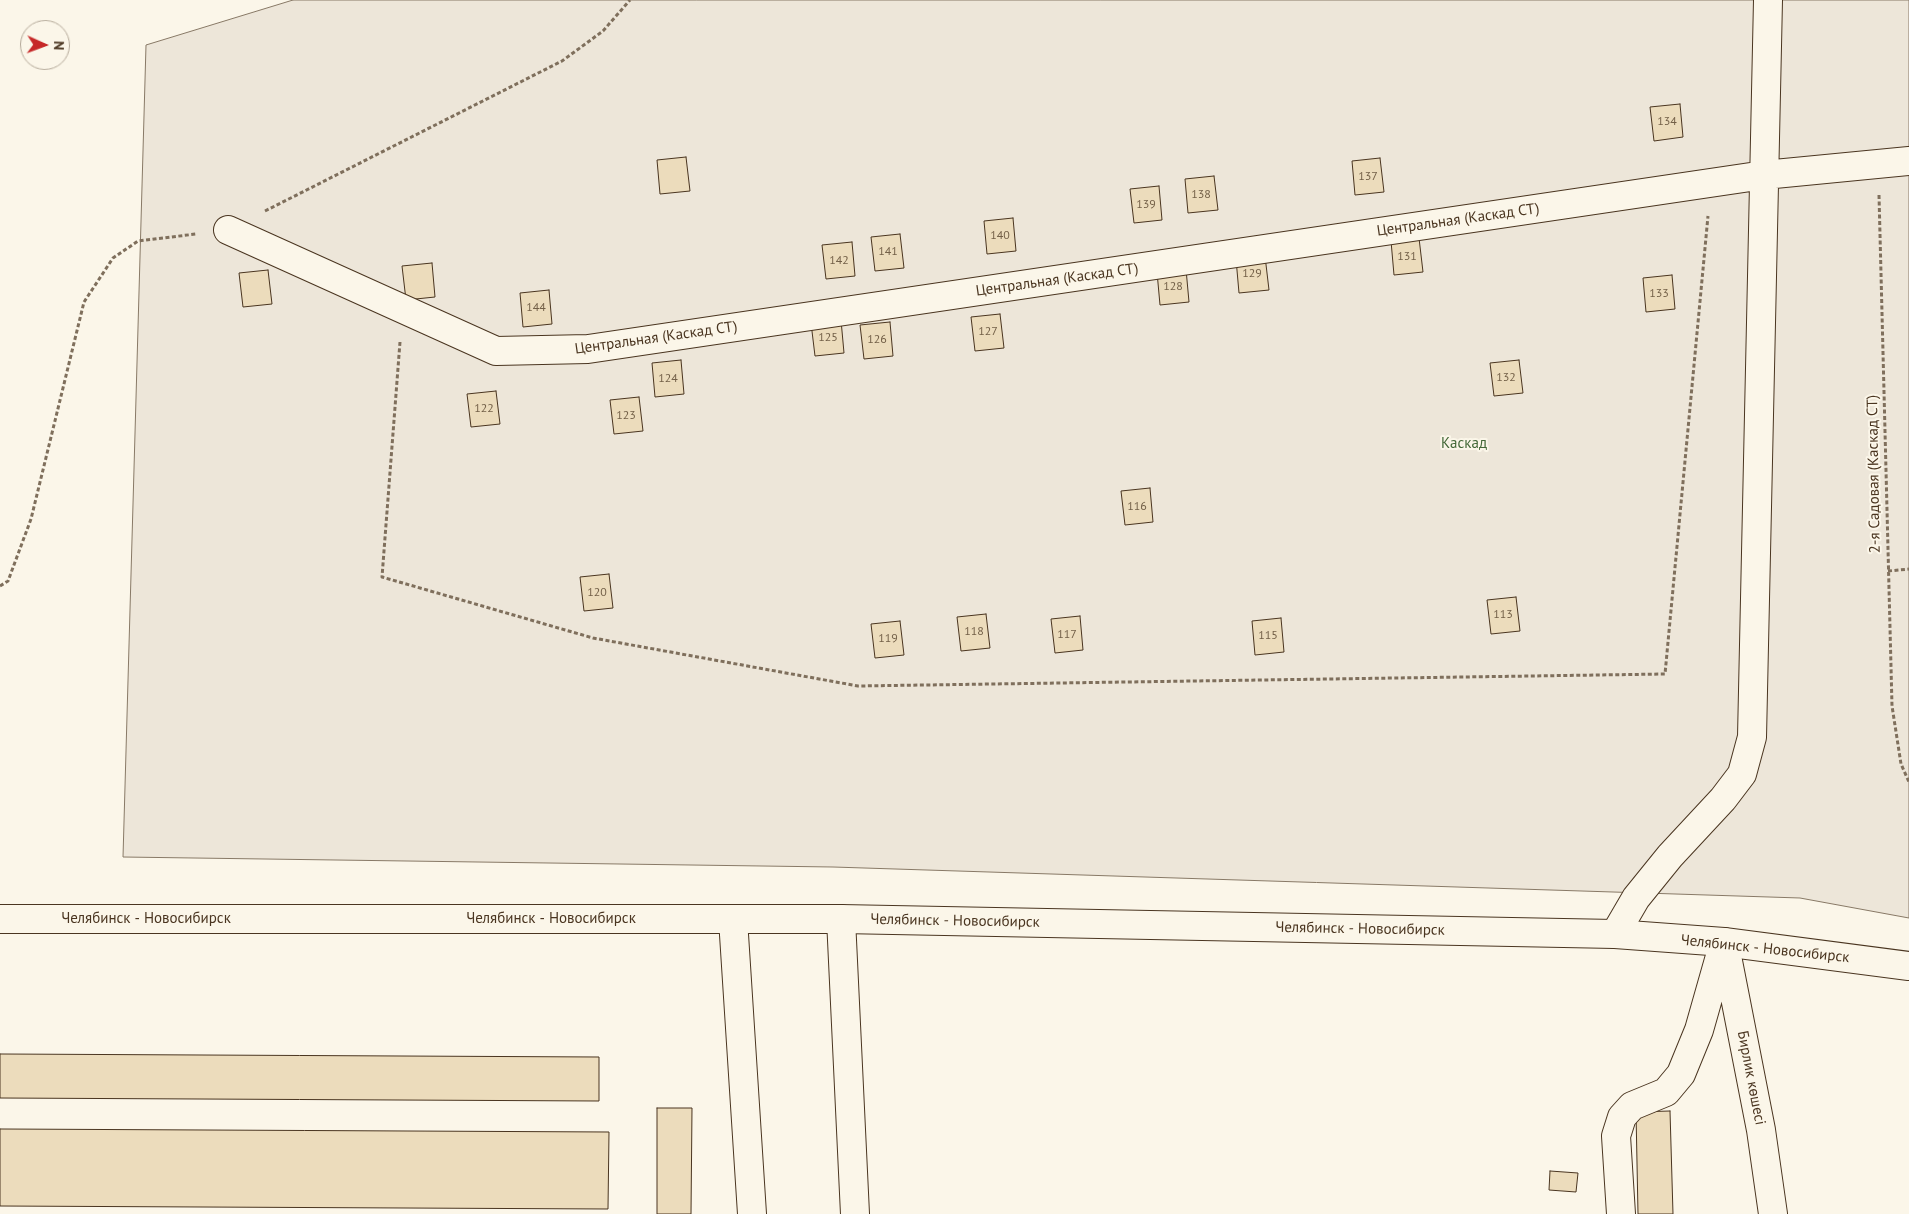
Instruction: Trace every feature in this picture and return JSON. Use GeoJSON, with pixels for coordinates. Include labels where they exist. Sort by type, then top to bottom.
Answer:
{"type":"FeatureCollection","features":[{"type":"Feature","properties":{"kind":"main road"},"geometry":{"type":"LineString","coordinates":[[1615,934],[1636,898],[1742,774],[1752,737],[1768,0]]}},
{"type":"Feature","properties":{"kind":"main road","name":"Центральная (Каскад СТ)"},"geometry":{"type":"LineString","coordinates":[[228,230],[496,352],[588,349],[1712,182],[1909,161]]}},
{"type":"Feature","properties":{"kind":"main road","name":"Челябинск - Новосибирск"},"geometry":{"type":"LineString","coordinates":[[0,919],[841,919],[1615,934],[1724,942],[1909,966]]}},
{"type":"Feature","properties":{"kind":"main road"},"geometry":{"type":"LineString","coordinates":[[733,919],[752,1214]]}},
{"type":"Feature","properties":{"kind":"main road"},"geometry":{"type":"LineString","coordinates":[[841,919],[855,1214]]}},
{"type":"Feature","properties":{"kind":"main road"},"geometry":{"type":"LineString","coordinates":[[1621,1214],[1616,1136],[1622,1117],[1632,1106],[1666,1092],[1681,1074],[1699,1030],[1724,942]]}},
{"type":"Feature","properties":{"kind":"main road","name":"Бирлик көшесі"},"geometry":{"type":"LineString","coordinates":[[1724,942],[1761,1130],[1773,1214]]}},
{"type":"Feature","properties":{"kind":"path"},"geometry":{"type":"LineString","coordinates":[[0,586],[8,581],[31,519],[84,302],[113,258],[138,241],[228,230],[562,61],[603,31],[630,0]]}},
{"type":"Feature","properties":{"kind":"path","name":"2-я Садовая (Каскад СТ)"},"geometry":{"type":"LineString","coordinates":[[1878,164],[1892,706],[1901,764],[1909,782]]}},
{"type":"Feature","properties":{"kind":"path"},"geometry":{"type":"LineString","coordinates":[[402,309],[382,577],[401,583],[593,638],[858,686],[1665,674],[1712,182]]}},
{"type":"Feature","properties":{"kind":"path"},"geometry":{"type":"LineString","coordinates":[[1888,571],[1909,569]]}},
{"type":"Feature","properties":{"kind":"green space","name":"Каскад"},"geometry":{"type":"Polygon","coordinates":[[[293,0],[1909,0],[1909,918],[1800,898],[833,867],[123,857],[146,45],[293,0]]]}},
{"type":"Feature","properties":{"kind":"building"},"geometry":{"type":"Polygon","coordinates":[[[1680,104],[1683,137],[1654,141],[1650,107],[1680,104]]]}},
{"type":"Feature","properties":{"kind":"building"},"geometry":{"type":"Polygon","coordinates":[[[686,157],[690,191],[660,194],[657,160],[686,157]]]}},
{"type":"Feature","properties":{"kind":"building"},"geometry":{"type":"Polygon","coordinates":[[[1380,158],[1384,192],[1355,195],[1352,161],[1380,158]]]}},
{"type":"Feature","properties":{"kind":"building"},"geometry":{"type":"Polygon","coordinates":[[[1214,176],[1218,210],[1188,213],[1185,179],[1214,176]]]}},
{"type":"Feature","properties":{"kind":"building"},"geometry":{"type":"Polygon","coordinates":[[[1159,186],[1162,220],[1134,223],[1130,189],[1159,186]]]}},
{"type":"Feature","properties":{"kind":"building"},"geometry":{"type":"Polygon","coordinates":[[[1013,218],[1016,251],[987,254],[984,221],[1013,218]]]}},
{"type":"Feature","properties":{"kind":"building"},"geometry":{"type":"Polygon","coordinates":[[[900,234],[904,268],[875,271],[871,237],[900,234]]]}},
{"type":"Feature","properties":{"kind":"building"},"geometry":{"type":"Polygon","coordinates":[[[1419,238],[1423,272],[1394,275],[1391,241],[1419,238]]]}},
{"type":"Feature","properties":{"kind":"building"},"geometry":{"type":"Polygon","coordinates":[[[852,242],[855,276],[826,279],[822,245],[852,242]]]}},
{"type":"Feature","properties":{"kind":"building"},"geometry":{"type":"Polygon","coordinates":[[[1265,256],[1269,290],[1239,293],[1236,259],[1265,256]]]}},
{"type":"Feature","properties":{"kind":"building"},"geometry":{"type":"Polygon","coordinates":[[[432,263],[435,297],[406,300],[402,266],[432,263]]]}},
{"type":"Feature","properties":{"kind":"building"},"geometry":{"type":"Polygon","coordinates":[[[1186,269],[1189,302],[1160,305],[1157,272],[1186,269]]]}},
{"type":"Feature","properties":{"kind":"building"},"geometry":{"type":"Polygon","coordinates":[[[268,270],[272,304],[243,307],[239,273],[268,270]]]}},
{"type":"Feature","properties":{"kind":"building"},"geometry":{"type":"Polygon","coordinates":[[[1672,275],[1675,309],[1646,312],[1643,278],[1672,275]]]}},
{"type":"Feature","properties":{"kind":"building"},"geometry":{"type":"Polygon","coordinates":[[[549,290],[552,324],[523,327],[520,293],[549,290]]]}},
{"type":"Feature","properties":{"kind":"building"},"geometry":{"type":"Polygon","coordinates":[[[1000,314],[1004,348],[975,351],[971,317],[1000,314]]]}},
{"type":"Feature","properties":{"kind":"building"},"geometry":{"type":"Polygon","coordinates":[[[841,320],[844,353],[815,356],[811,323],[841,320]]]}},
{"type":"Feature","properties":{"kind":"building"},"geometry":{"type":"Polygon","coordinates":[[[890,322],[893,356],[864,359],[860,325],[890,322]]]}},
{"type":"Feature","properties":{"kind":"building"},"geometry":{"type":"Polygon","coordinates":[[[681,360],[684,394],[655,397],[652,363],[681,360]]]}},
{"type":"Feature","properties":{"kind":"building"},"geometry":{"type":"Polygon","coordinates":[[[1519,360],[1523,393],[1494,396],[1490,363],[1519,360]]]}},
{"type":"Feature","properties":{"kind":"building"},"geometry":{"type":"Polygon","coordinates":[[[496,391],[500,424],[471,427],[467,394],[496,391]]]}},
{"type":"Feature","properties":{"kind":"building"},"geometry":{"type":"Polygon","coordinates":[[[639,397],[643,431],[614,434],[610,400],[639,397]]]}},
{"type":"Feature","properties":{"kind":"building"},"geometry":{"type":"Polygon","coordinates":[[[1150,488],[1153,522],[1125,525],[1121,491],[1150,488]]]}},
{"type":"Feature","properties":{"kind":"building"},"geometry":{"type":"Polygon","coordinates":[[[609,574],[613,608],[584,611],[580,577],[609,574]]]}},
{"type":"Feature","properties":{"kind":"building"},"geometry":{"type":"Polygon","coordinates":[[[1516,597],[1520,631],[1491,634],[1487,600],[1516,597]]]}},
{"type":"Feature","properties":{"kind":"building"},"geometry":{"type":"Polygon","coordinates":[[[986,614],[990,648],[961,651],[957,617],[986,614]]]}},
{"type":"Feature","properties":{"kind":"building"},"geometry":{"type":"Polygon","coordinates":[[[1080,616],[1083,650],[1055,653],[1051,619],[1080,616]]]}},
{"type":"Feature","properties":{"kind":"building"},"geometry":{"type":"Polygon","coordinates":[[[1281,618],[1284,652],[1255,655],[1252,621],[1281,618]]]}},
{"type":"Feature","properties":{"kind":"building"},"geometry":{"type":"Polygon","coordinates":[[[900,621],[904,655],[875,658],[871,624],[900,621]]]}},
{"type":"Feature","properties":{"kind":"building"},"geometry":{"type":"Polygon","coordinates":[[[0,1054],[599,1057],[599,1101],[0,1098],[0,1054]]]}},
{"type":"Feature","properties":{"kind":"building"},"geometry":{"type":"Polygon","coordinates":[[[657,1108],[692,1108],[691,1214],[657,1214],[657,1108]]]}},
{"type":"Feature","properties":{"kind":"building"},"geometry":{"type":"Polygon","coordinates":[[[1670,1111],[1673,1214],[1638,1214],[1636,1112],[1670,1111]]]}},
{"type":"Feature","properties":{"kind":"building"},"geometry":{"type":"Polygon","coordinates":[[[0,1129],[609,1132],[608,1209],[0,1206],[0,1129]]]}},
{"type":"Feature","properties":{"kind":"building"},"geometry":{"type":"Polygon","coordinates":[[[1550,1171],[1578,1173],[1576,1192],[1549,1190],[1550,1171]]]}}]}
